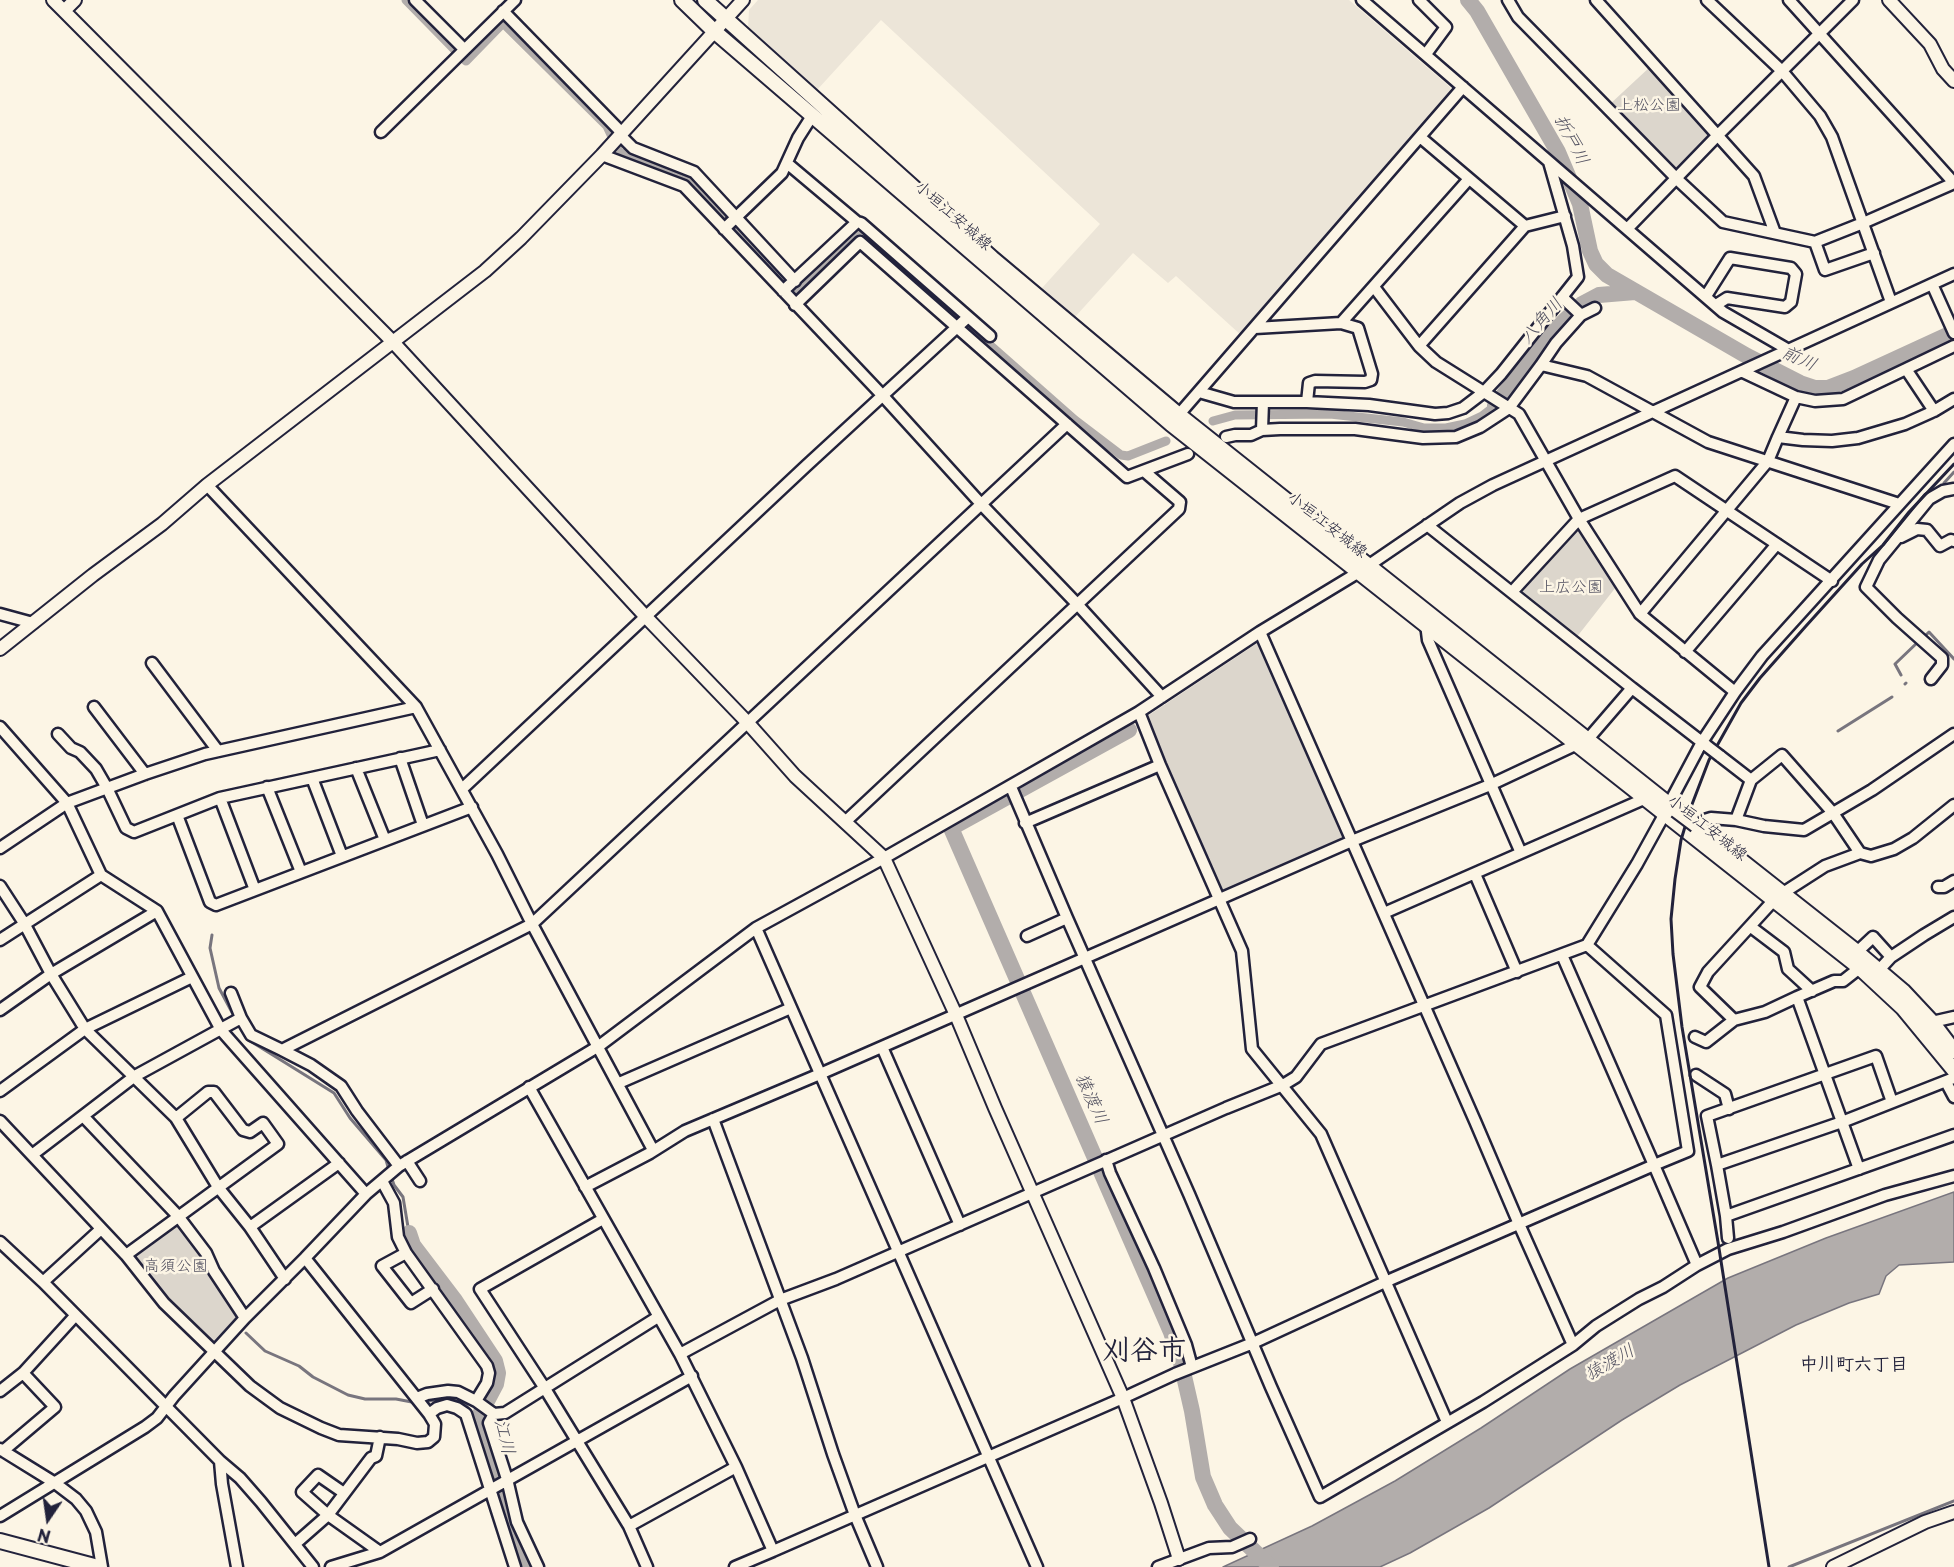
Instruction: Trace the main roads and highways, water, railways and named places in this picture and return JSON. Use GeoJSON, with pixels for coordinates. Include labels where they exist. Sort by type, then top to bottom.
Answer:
{"type":"FeatureCollection","features":[{"type":"Feature","properties":{"kind":"main road","name":"小垣江安城線"},"geometry":{"type":"LineString","coordinates":[[682,0],[714,31],[812,116],[1175,420],[1583,742],[1644,799],[1670,809],[1697,825],[1778,897],[1857,952],[1864,965],[1879,970],[1903,991],[1932,1022],[1954,1051]]}},
{"type":"Feature","properties":{"kind":"main road","name":"小垣江安城線"},"geometry":{"type":"LineString","coordinates":[[705,0],[1175,420]]}},
{"type":"Feature","properties":{"kind":"main road","name":"小垣江安城線"},"geometry":{"type":"LineString","coordinates":[[1364,568],[1426,624],[1670,809],[1864,965],[1903,1008],[1951,1077]]}},
{"type":"Feature","properties":{"kind":"main road"},"geometry":{"type":"LineString","coordinates":[[0,1541],[100,1567]]}},
{"type":"Feature","properties":{"kind":"water"},"geometry":{"type":"Polygon","coordinates":[[[1954,1192],[1954,1262],[1899,1265],[1886,1276],[1879,1294],[1849,1303],[1796,1325],[1680,1385],[1622,1420],[1489,1508],[1410,1553],[1380,1567],[1223,1567],[1312,1526],[1395,1481],[1570,1369],[1728,1278],[1826,1238],[1954,1192]]]}},
{"type":"Feature","properties":{"kind":"waterway"},"geometry":{"type":"LineString","coordinates":[[406,0],[454,49]]}},
{"type":"Feature","properties":{"kind":"waterway","name":"前川"},"geometry":{"type":"LineString","coordinates":[[1468,0],[1477,11],[1558,152],[1580,204],[1590,251],[1596,264],[1607,275],[1747,356],[1800,383],[1815,388],[1828,388],[1854,378],[1954,332]]}},
{"type":"Feature","properties":{"kind":"waterway"},"geometry":{"type":"LineString","coordinates":[[464,59],[466,61],[503,23],[607,126],[619,152],[689,179],[797,292],[863,233],[1075,420],[1121,455],[1128,456],[1166,441]]}},
{"type":"Feature","properties":{"kind":"waterway","name":"八角川"},"geometry":{"type":"LineString","coordinates":[[1495,406],[1534,355],[1582,304],[1599,295],[1635,292]]}},
{"type":"Feature","properties":{"kind":"waterway"},"geometry":{"type":"LineString","coordinates":[[1213,421],[1235,415],[1330,414],[1403,422],[1424,428],[1446,428],[1465,424],[1482,416],[1495,406]]}},
{"type":"Feature","properties":{"kind":"waterway"},"geometry":{"type":"LineString","coordinates":[[1946,486],[1944,483],[1954,472]]}},
{"type":"Feature","properties":{"kind":"waterway"},"geometry":{"type":"LineString","coordinates":[[1924,637],[1929,632],[1954,659]]}},
{"type":"Feature","properties":{"kind":"waterway"},"geometry":{"type":"LineString","coordinates":[[1901,675],[1895,664],[1919,641]]}},
{"type":"Feature","properties":{"kind":"waterway"},"geometry":{"type":"LineString","coordinates":[[1838,731],[1892,697]]}},
{"type":"Feature","properties":{"kind":"waterway","name":"猿渡川"},"geometry":{"type":"LineString","coordinates":[[1129,730],[951,828],[1171,1332],[1192,1411],[1203,1477],[1215,1505],[1230,1528],[1271,1567]]}},
{"type":"Feature","properties":{"kind":"waterway"},"geometry":{"type":"LineString","coordinates":[[212,935],[210,948],[219,988],[235,1018]]}},
{"type":"Feature","properties":{"kind":"waterway"},"geometry":{"type":"LineString","coordinates":[[243,1031],[247,1039],[334,1093],[350,1118],[386,1160],[389,1170]]}},
{"type":"Feature","properties":{"kind":"waterway"},"geometry":{"type":"LineString","coordinates":[[391,1176],[394,1185],[403,1197],[409,1233]]}},
{"type":"Feature","properties":{"kind":"waterway","name":"江川"},"geometry":{"type":"LineString","coordinates":[[409,1233],[413,1245],[454,1299],[495,1361],[498,1373],[496,1384],[477,1420],[509,1526],[526,1567]]}},
{"type":"Feature","properties":{"kind":"waterway"},"geometry":{"type":"LineString","coordinates":[[246,1333],[265,1351],[299,1366],[313,1377],[348,1395],[365,1399],[396,1399],[417,1403]]}},
{"type":"Feature","properties":{"kind":"waterway"},"geometry":{"type":"LineString","coordinates":[[423,1402],[441,1399],[454,1400],[465,1404],[477,1420]]}},
{"type":"Feature","properties":{"kind":"waterway"},"geometry":{"type":"LineString","coordinates":[[1789,1567],[1954,1501]]}},
{"type":"Feature","properties":{"kind":"railway"},"geometry":{"type":"LineString","coordinates":[[1769,1567],[1682,1027],[1673,954],[1671,919],[1681,840],[1709,760],[1741,703],[1806,626],[1862,564],[1883,545],[1909,512],[1954,464]]}},
{"type":"Feature","properties":{"kind":"district","name":"刈谷市"},"geometry":{"type":"Point","coordinates":[1144,1351]}},
{"type":"Feature","properties":{"kind":"district","name":"中川町六丁目"},"geometry":{"type":"Point","coordinates":[1854,1365]}},
{"type":"Feature","properties":{"kind":"park label","name":"上松公園"},"geometry":{"type":"Point","coordinates":[1649,106]}},
{"type":"Feature","properties":{"kind":"park label","name":"上広公園"},"geometry":{"type":"Point","coordinates":[1571,588]}},
{"type":"Feature","properties":{"kind":"park label","name":"高須公園"},"geometry":{"type":"Point","coordinates":[176,1267]}},
{"type":"Feature","properties":{"kind":"water label","name":"折戸川"},"geometry":{"type":"Point","coordinates":[1571,140]}}]}
